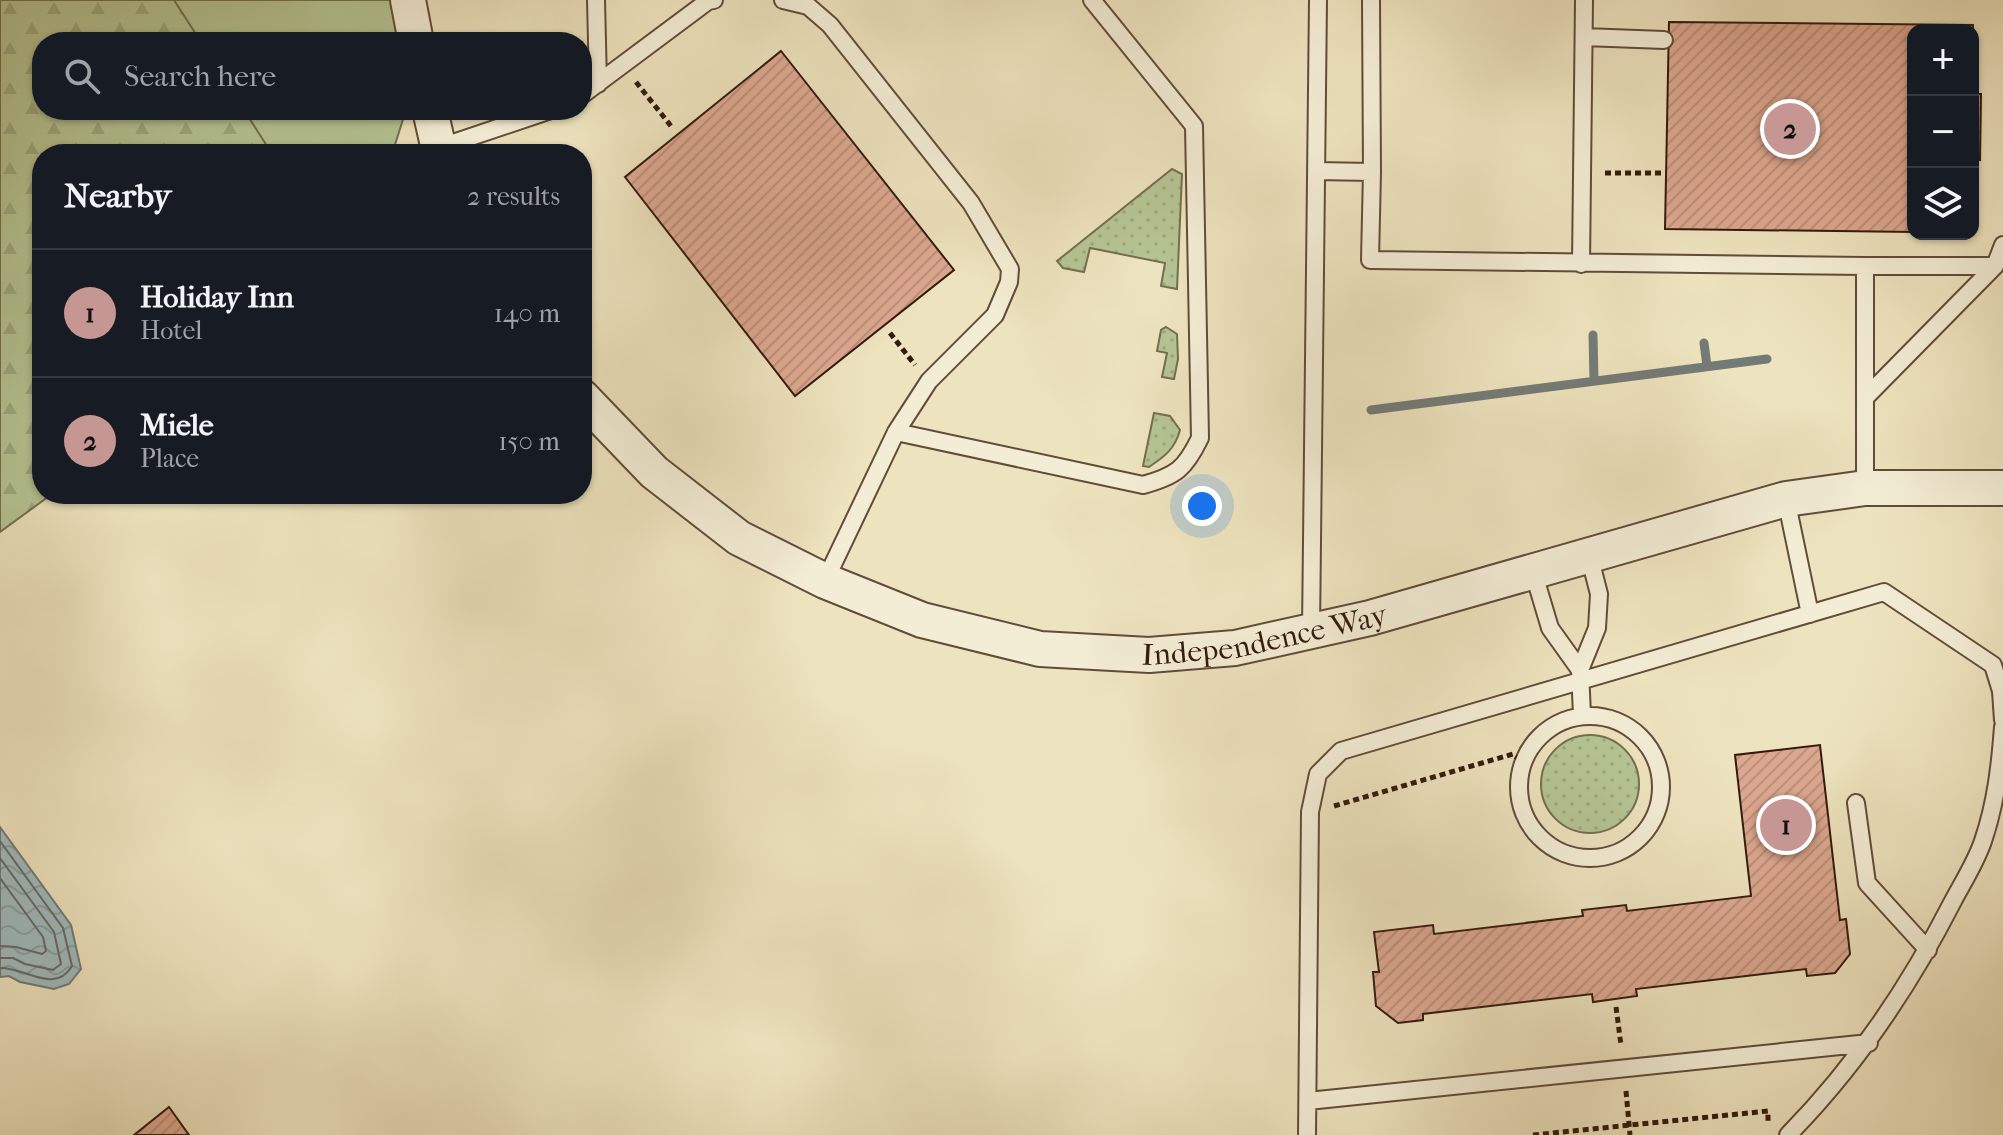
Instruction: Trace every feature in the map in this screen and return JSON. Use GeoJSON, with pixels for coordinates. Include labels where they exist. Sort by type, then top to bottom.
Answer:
{"type":"FeatureCollection","features":[{"type":"Feature","properties":{"kind":"street"},"geometry":{"type":"LineString","coordinates":[[408,0],[414,32]]}},
{"type":"Feature","properties":{"kind":"street"},"geometry":{"type":"LineString","coordinates":[[432,120],[437,144]]}},
{"type":"Feature","properties":{"kind":"street","name":"Independence Way"},"geometry":{"type":"LineString","coordinates":[[592,407],[654,472],[739,538],[825,581],[922,620],[1040,649],[1149,655],[1235,648],[1370,618],[1786,499],[1865,488],[2003,488]]}},
{"type":"Feature","properties":{"kind":"lane"},"geometry":{"type":"LineString","coordinates":[[596,0],[598,84]]}},
{"type":"Feature","properties":{"kind":"lane"},"geometry":{"type":"LineString","coordinates":[[592,88],[708,1],[714,0]]}},
{"type":"Feature","properties":{"kind":"lane"},"geometry":{"type":"LineString","coordinates":[[783,0],[808,6],[830,25],[971,203],[1010,269],[1009,282],[995,315],[929,381],[896,432],[825,581]]}},
{"type":"Feature","properties":{"kind":"lane"},"geometry":{"type":"LineString","coordinates":[[896,432],[1143,485],[1170,478],[1189,461],[1200,438],[1194,126],[1092,0]]}},
{"type":"Feature","properties":{"kind":"lane"},"geometry":{"type":"LineString","coordinates":[[1311,631],[1318,0]]}},
{"type":"Feature","properties":{"kind":"lane"},"geometry":{"type":"LineString","coordinates":[[1371,0],[1370,260],[1995,266]]}},
{"type":"Feature","properties":{"kind":"lane"},"geometry":{"type":"LineString","coordinates":[[1581,264],[1584,0]]}},
{"type":"Feature","properties":{"kind":"lane"},"geometry":{"type":"LineString","coordinates":[[1584,37],[1664,40]]}},
{"type":"Feature","properties":{"kind":"lane"},"geometry":{"type":"LineString","coordinates":[[458,144],[524,120]]}},
{"type":"Feature","properties":{"kind":"lane"},"geometry":{"type":"LineString","coordinates":[[1316,171],[1372,172]]}},
{"type":"Feature","properties":{"kind":"lane"},"geometry":{"type":"LineString","coordinates":[[1865,398],[1995,266],[2003,245]]}},
{"type":"Feature","properties":{"kind":"lane"},"geometry":{"type":"LineString","coordinates":[[1865,266],[1865,488]]}},
{"type":"Feature","properties":{"kind":"lane"},"geometry":{"type":"LineString","coordinates":[[1786,499],[1810,614]]}},
{"type":"Feature","properties":{"kind":"lane"},"geometry":{"type":"LineString","coordinates":[[1582,715],[1581,676],[1597,628],[1599,594],[1589,555]]}},
{"type":"Feature","properties":{"kind":"lane"},"geometry":{"type":"LineString","coordinates":[[1533,571],[1550,628],[1581,676]]}},
{"type":"Feature","properties":{"kind":"lane"},"geometry":{"type":"LineString","coordinates":[[1307,1135],[1310,812],[1318,774],[1341,751],[1581,676],[1884,592],[1993,665],[2001,691],[2003,720]]}},
{"type":"Feature","properties":{"kind":"lane"},"geometry":{"type":"LineString","coordinates":[[1582,715],[1608,717],[1632,728],[1651,747],[1661,771],[1662,797],[1652,822],[1636,843],[1612,855],[1586,858],[1560,852],[1538,837],[1524,815],[1518,789],[1523,763],[1536,740],[1557,723],[1582,715]]}},
{"type":"Feature","properties":{"kind":"lane"},"geometry":{"type":"LineString","coordinates":[[1788,1135],[1869,1043],[1928,950],[1982,844],[1999,782],[2003,727]]}},
{"type":"Feature","properties":{"kind":"lane"},"geometry":{"type":"LineString","coordinates":[[1856,803],[1867,883],[1928,950]]}},
{"type":"Feature","properties":{"kind":"lane"},"geometry":{"type":"LineString","coordinates":[[1308,1101],[1869,1043]]}},
{"type":"Feature","properties":{"kind":"path"},"geometry":{"type":"LineString","coordinates":[[623,66],[671,126]]}},
{"type":"Feature","properties":{"kind":"path"},"geometry":{"type":"LineString","coordinates":[[1604,173],[1662,173]]}},
{"type":"Feature","properties":{"kind":"path"},"geometry":{"type":"LineString","coordinates":[[890,333],[929,381]]}},
{"type":"Feature","properties":{"kind":"path"},"geometry":{"type":"LineString","coordinates":[[1310,812],[1513,754],[1523,763]]}},
{"type":"Feature","properties":{"kind":"path"},"geometry":{"type":"LineString","coordinates":[[1533,1135],[1768,1111],[1769,1135]]}},
{"type":"Feature","properties":{"kind":"green space"},"geometry":{"type":"Polygon","coordinates":[[[0,0],[385,0],[386,32],[32,32],[32,120],[379,120],[376,144],[32,144],[32,504],[38,504],[0,532],[0,0]]]}},
{"type":"Feature","properties":{"kind":"green space"},"geometry":{"type":"Polygon","coordinates":[[[174,0],[414,0],[415,32],[195,32],[174,0]]]}},
{"type":"Feature","properties":{"kind":"green space"},"geometry":{"type":"Polygon","coordinates":[[[250,120],[403,120],[395,144],[266,144],[250,120]]]}},
{"type":"Feature","properties":{"kind":"green space"},"geometry":{"type":"Polygon","coordinates":[[[1172,169],[1182,174],[1177,289],[1161,286],[1165,263],[1090,248],[1084,272],[1063,268],[1057,261],[1172,169]]]}},
{"type":"Feature","properties":{"kind":"green space"},"geometry":{"type":"Polygon","coordinates":[[[1166,327],[1177,334],[1178,359],[1174,379],[1162,377],[1167,353],[1157,351],[1161,330],[1166,327]]]}},
{"type":"Feature","properties":{"kind":"green space"},"geometry":{"type":"Polygon","coordinates":[[[1154,413],[1170,416],[1180,430],[1168,452],[1149,467],[1143,466],[1154,413]]]}},
{"type":"Feature","properties":{"kind":"green space"},"geometry":{"type":"Polygon","coordinates":[[[1590,735],[1609,739],[1625,749],[1635,765],[1639,784],[1635,803],[1625,819],[1609,829],[1590,833],[1571,829],[1555,819],[1545,803],[1541,784],[1545,765],[1555,749],[1571,739],[1590,735]]]}},
{"type":"Feature","properties":{"kind":"water"},"geometry":{"type":"Polygon","coordinates":[[[0,827],[71,925],[81,969],[69,984],[54,989],[20,982],[9,976],[0,977],[0,827]]]}},
{"type":"Feature","properties":{"kind":"building"},"geometry":{"type":"Polygon","coordinates":[[[1669,22],[1907,24],[1907,232],[1665,229],[1669,22]]]}},
{"type":"Feature","properties":{"kind":"building"},"geometry":{"type":"Polygon","coordinates":[[[781,51],[954,270],[795,396],[625,177],[781,51]]]}},
{"type":"Feature","properties":{"kind":"building"},"geometry":{"type":"Polygon","coordinates":[[[1979,94],[1981,94],[1980,160],[1979,94]]]}},
{"type":"Feature","properties":{"kind":"building"},"geometry":{"type":"Polygon","coordinates":[[[1820,745],[1840,920],[1846,919],[1850,954],[1835,973],[1807,976],[1806,969],[1636,989],[1637,996],[1593,1002],[1592,994],[1423,1014],[1423,1020],[1398,1023],[1376,1006],[1373,972],[1379,972],[1374,932],[1433,925],[1434,934],[1583,916],[1582,910],[1626,905],[1627,911],[1751,896],[1735,755],[1820,745]]]}},
{"type":"Feature","properties":{"kind":"building"},"geometry":{"type":"Polygon","coordinates":[[[169,1107],[189,1135],[134,1135],[169,1107]]]}},
{"type":"Feature","properties":{"kind":"waterway"},"geometry":{"type":"LineString","coordinates":[[1593,335],[1594,381]]}},
{"type":"Feature","properties":{"kind":"waterway"},"geometry":{"type":"LineString","coordinates":[[1704,343],[1707,366]]}},
{"type":"Feature","properties":{"kind":"waterway"},"geometry":{"type":"LineString","coordinates":[[1371,410],[1767,359]]}},
{"type":"Feature","properties":{"kind":"place","name":"Miele"},"geometry":{"type":"Point","coordinates":[1790,129]}},
{"type":"Feature","properties":{"kind":"place","name":"Holiday Inn"},"geometry":{"type":"Point","coordinates":[1786,825]}}]}
